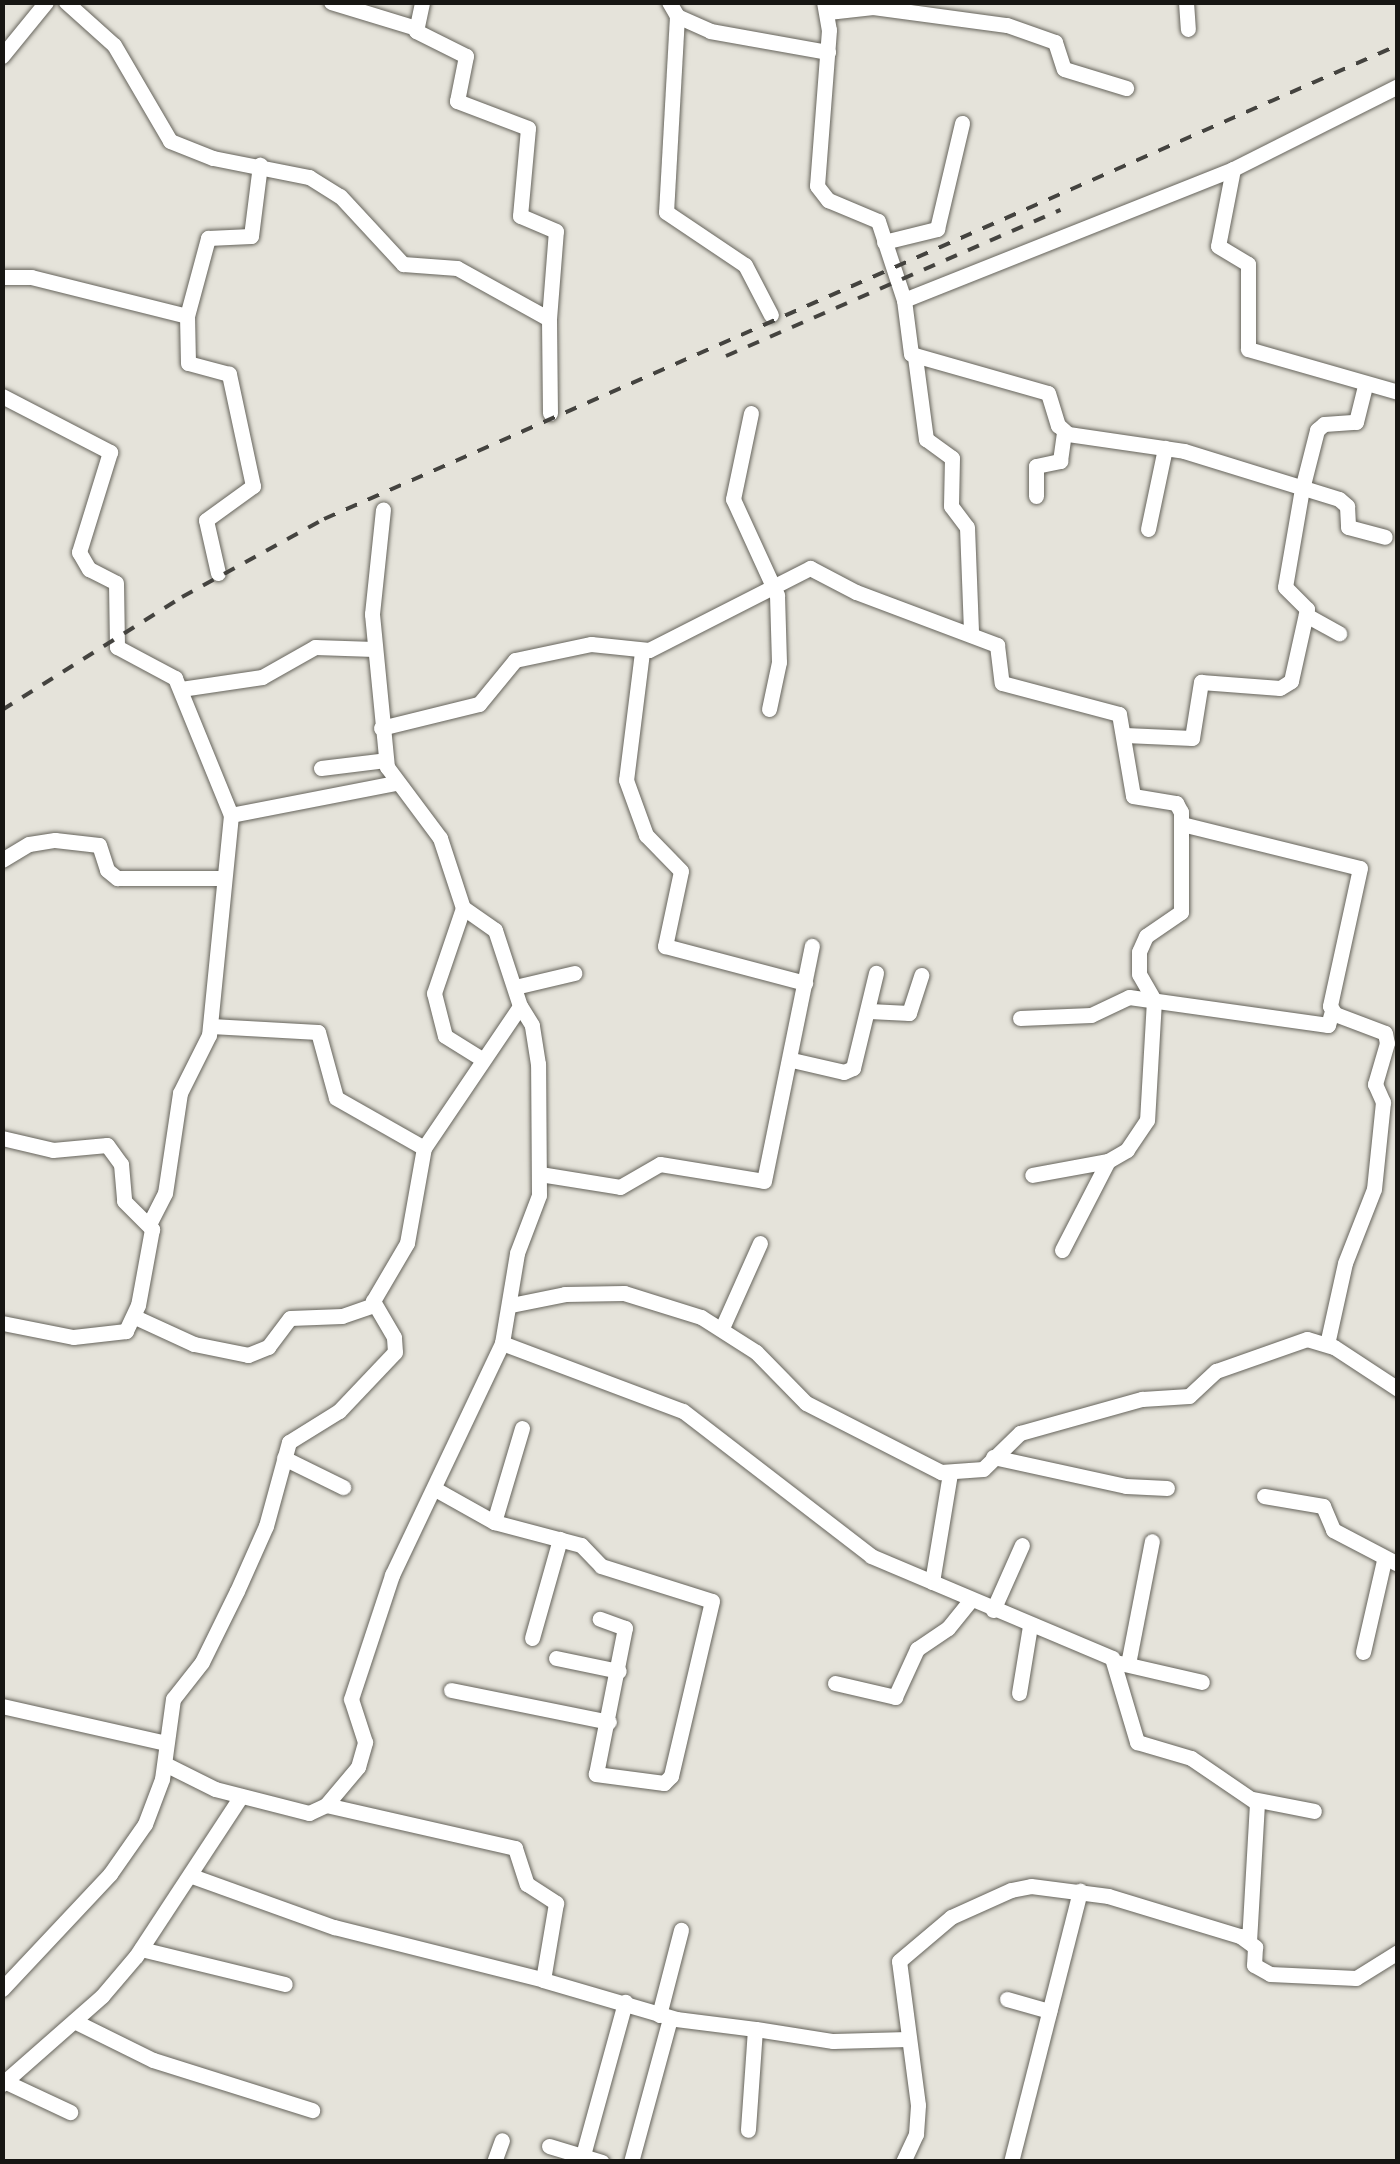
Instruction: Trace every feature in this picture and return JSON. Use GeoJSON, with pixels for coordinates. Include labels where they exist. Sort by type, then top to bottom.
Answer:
{"type":"FeatureCollection","features":[{"type":"Feature","properties":{"kind":"street"},"geometry":{"type":"LineString","coordinates":[[2,56],[46,2]]}},
{"type":"Feature","properties":{"kind":"street"},"geometry":{"type":"LineString","coordinates":[[66,2],[114,45],[170,141],[323,184],[403,264],[456,268],[548,319]]}},
{"type":"Feature","properties":{"kind":"street"},"geometry":{"type":"LineString","coordinates":[[331,2],[413,27],[464,54],[460,104],[528,128],[520,216],[556,232],[548,319],[550,413]]}},
{"type":"Feature","properties":{"kind":"street"},"geometry":{"type":"LineString","coordinates":[[413,27],[422,2]]}},
{"type":"Feature","properties":{"kind":"street"},"geometry":{"type":"LineString","coordinates":[[1186,2],[1188,29]]}},
{"type":"Feature","properties":{"kind":"street"},"geometry":{"type":"LineString","coordinates":[[971,632],[967,526],[950,506],[952,458],[926,440],[904,300],[878,221],[828,200],[817,186],[828,52],[836,8],[980,11],[1049,39],[1064,68],[1126,88]]}},
{"type":"Feature","properties":{"kind":"street"},"geometry":{"type":"LineString","coordinates":[[771,315],[746,265],[666,212],[673,9],[750,42],[828,52]]}},
{"type":"Feature","properties":{"kind":"street"},"geometry":{"type":"LineString","coordinates":[[904,300],[1234,169],[1398,86]]}},
{"type":"Feature","properties":{"kind":"street"},"geometry":{"type":"LineString","coordinates":[[884,242],[937,230],[962,123]]}},
{"type":"Feature","properties":{"kind":"street"},"geometry":{"type":"LineString","coordinates":[[218,573],[206,520],[253,486],[229,374],[188,363],[187,316],[208,238],[251,236],[260,165]]}},
{"type":"Feature","properties":{"kind":"street"},"geometry":{"type":"LineString","coordinates":[[1234,169],[1218,246],[1248,264],[1248,348],[1398,392]]}},
{"type":"Feature","properties":{"kind":"street"},"geometry":{"type":"LineString","coordinates":[[2,277],[31,277],[187,316]]}},
{"type":"Feature","properties":{"kind":"street"},"geometry":{"type":"LineString","coordinates":[[915,357],[1048,393],[1064,432],[1060,461],[1036,466],[1036,496]]}},
{"type":"Feature","properties":{"kind":"street"},"geometry":{"type":"LineString","coordinates":[[1125,735],[1192,738],[1201,682],[1286,686],[1307,606],[1285,587],[1302,489],[1320,425],[1356,422],[1365,385]]}},
{"type":"Feature","properties":{"kind":"street"},"geometry":{"type":"LineString","coordinates":[[2,396],[110,452],[79,552],[90,568],[116,584],[117,647],[125,657],[162,670],[181,689],[231,815],[221,878],[210,1026],[180,1093],[165,1193],[150,1222],[135,1318],[120,1335],[99,1338],[2,1323]]}},
{"type":"Feature","properties":{"kind":"street"},"geometry":{"type":"LineString","coordinates":[[751,413],[732,499],[774,585],[780,636],[769,709]]}},
{"type":"Feature","properties":{"kind":"street"},"geometry":{"type":"LineString","coordinates":[[1064,432],[1165,448],[1346,502],[1348,527],[1385,537]]}},
{"type":"Feature","properties":{"kind":"street"},"geometry":{"type":"LineString","coordinates":[[1148,529],[1165,448]]}},
{"type":"Feature","properties":{"kind":"street"},"geometry":{"type":"LineString","coordinates":[[383,510],[374,649],[380,728],[395,783],[440,838],[464,908],[434,993],[445,1036],[482,1059]]}},
{"type":"Feature","properties":{"kind":"street"},"geometry":{"type":"LineString","coordinates":[[380,728],[480,704],[515,660],[591,644],[642,652],[774,585],[817,568],[856,592],[971,632],[996,645],[1002,682],[1111,710],[1123,718],[1134,796],[1176,803],[1182,824],[1181,912],[1146,936],[1139,952],[1139,974],[1154,1000],[1147,1120],[1127,1150],[1108,1162],[1032,1175]]}},
{"type":"Feature","properties":{"kind":"street"},"geometry":{"type":"LineString","coordinates":[[1306,615],[1339,633]]}},
{"type":"Feature","properties":{"kind":"street"},"geometry":{"type":"LineString","coordinates":[[181,689],[262,677],[315,646],[374,649]]}},
{"type":"Feature","properties":{"kind":"street"},"geometry":{"type":"LineString","coordinates":[[642,652],[626,780],[646,835],[681,872],[665,946],[805,983]]}},
{"type":"Feature","properties":{"kind":"street"},"geometry":{"type":"LineString","coordinates":[[321,768],[386,760]]}},
{"type":"Feature","properties":{"kind":"street"},"geometry":{"type":"LineString","coordinates":[[231,815],[395,783]]}},
{"type":"Feature","properties":{"kind":"street"},"geometry":{"type":"LineString","coordinates":[[1020,1018],[1090,1014],[1129,997],[1328,1025],[1358,866],[1182,824]]}},
{"type":"Feature","properties":{"kind":"street"},"geometry":{"type":"LineString","coordinates":[[2,860],[29,844],[55,840],[99,845],[108,870],[117,878],[221,878]]}},
{"type":"Feature","properties":{"kind":"street"},"geometry":{"type":"LineString","coordinates":[[165,1764],[241,1796],[309,1813],[326,1805],[362,1756],[364,1735],[351,1699],[392,1575],[502,1343],[540,1174],[536,1049],[490,922],[464,908]]}},
{"type":"Feature","properties":{"kind":"street"},"geometry":{"type":"LineString","coordinates":[[540,1174],[620,1187],[660,1164],[764,1181],[792,1060],[812,946]]}},
{"type":"Feature","properties":{"kind":"street"},"geometry":{"type":"LineString","coordinates":[[515,987],[574,973]]}},
{"type":"Feature","properties":{"kind":"street"},"geometry":{"type":"LineString","coordinates":[[792,1060],[848,1072],[869,1012],[876,973]]}},
{"type":"Feature","properties":{"kind":"street"},"geometry":{"type":"LineString","coordinates":[[869,1012],[909,1012],[921,976]]}},
{"type":"Feature","properties":{"kind":"street"},"geometry":{"type":"LineString","coordinates":[[135,1318],[194,1344],[248,1355],[268,1347],[290,1318],[342,1316],[374,1305],[406,1244],[424,1148],[520,1006]]}},
{"type":"Feature","properties":{"kind":"street"},"geometry":{"type":"LineString","coordinates":[[1327,1344],[1346,1263],[1372,1200],[1382,1102],[1374,1084],[1386,1033],[1332,1012]]}},
{"type":"Feature","properties":{"kind":"street"},"geometry":{"type":"LineString","coordinates":[[210,1026],[318,1032],[336,1098],[424,1148]]}},
{"type":"Feature","properties":{"kind":"street"},"geometry":{"type":"LineString","coordinates":[[1380,1064],[1398,1069]]}},
{"type":"Feature","properties":{"kind":"street"},"geometry":{"type":"LineString","coordinates":[[1380,1135],[1398,1140]]}},
{"type":"Feature","properties":{"kind":"street"},"geometry":{"type":"LineString","coordinates":[[2,1138],[53,1150],[107,1145],[121,1164],[124,1201],[150,1222]]}},
{"type":"Feature","properties":{"kind":"street"},"geometry":{"type":"LineString","coordinates":[[1062,1250],[1108,1162]]}},
{"type":"Feature","properties":{"kind":"street"},"geometry":{"type":"LineString","coordinates":[[722,1328],[760,1243]]}},
{"type":"Feature","properties":{"kind":"street"},"geometry":{"type":"LineString","coordinates":[[511,1305],[565,1294],[624,1293],[722,1328],[806,1403],[932,1470],[950,1473],[974,1472],[1020,1433],[1072,1424],[1142,1398],[1188,1396],[1226,1366],[1307,1340],[1327,1344],[1398,1389]]}},
{"type":"Feature","properties":{"kind":"street"},"geometry":{"type":"LineString","coordinates":[[2,1989],[131,1847],[165,1764],[173,1699],[202,1662],[237,1591],[266,1526],[284,1458],[296,1434],[339,1411],[395,1352],[394,1337],[374,1305]]}},
{"type":"Feature","properties":{"kind":"street"},"geometry":{"type":"LineString","coordinates":[[502,1343],[683,1411],[871,1556],[1122,1663],[1202,1682]]}},
{"type":"Feature","properties":{"kind":"street"},"geometry":{"type":"LineString","coordinates":[[494,1522],[522,1428]]}},
{"type":"Feature","properties":{"kind":"street"},"geometry":{"type":"LineString","coordinates":[[993,1457],[1166,1488]]}},
{"type":"Feature","properties":{"kind":"street"},"geometry":{"type":"LineString","coordinates":[[284,1458],[343,1486]]}},
{"type":"Feature","properties":{"kind":"street"},"geometry":{"type":"LineString","coordinates":[[932,1582],[950,1473]]}},
{"type":"Feature","properties":{"kind":"street"},"geometry":{"type":"LineString","coordinates":[[435,1489],[494,1522],[587,1549],[601,1566],[712,1602],[668,1781],[599,1777],[625,1628],[600,1619]]}},
{"type":"Feature","properties":{"kind":"street"},"geometry":{"type":"LineString","coordinates":[[1264,1496],[1322,1506],[1333,1530],[1390,1562],[1363,1652]]}},
{"type":"Feature","properties":{"kind":"street"},"geometry":{"type":"LineString","coordinates":[[532,1638],[560,1540]]}},
{"type":"Feature","properties":{"kind":"street"},"geometry":{"type":"LineString","coordinates":[[1152,1540],[1122,1663],[1136,1742],[1190,1758],[1253,1798],[1314,1811]]}},
{"type":"Feature","properties":{"kind":"street"},"geometry":{"type":"LineString","coordinates":[[993,1610],[1022,1545]]}},
{"type":"Feature","properties":{"kind":"street"},"geometry":{"type":"LineString","coordinates":[[835,1683],[895,1697],[917,1649],[948,1628],[971,1600]]}},
{"type":"Feature","properties":{"kind":"street"},"geometry":{"type":"LineString","coordinates":[[1019,1693],[1030,1626]]}},
{"type":"Feature","properties":{"kind":"street"},"geometry":{"type":"LineString","coordinates":[[556,1658],[619,1671]]}},
{"type":"Feature","properties":{"kind":"street"},"geometry":{"type":"LineString","coordinates":[[451,1690],[609,1722]]}},
{"type":"Feature","properties":{"kind":"street"},"geometry":{"type":"LineString","coordinates":[[2,1706],[166,1742]]}},
{"type":"Feature","properties":{"kind":"street"},"geometry":{"type":"LineString","coordinates":[[70,2112],[4,2083],[74,2021],[141,1948],[192,1876],[241,1796]]}},
{"type":"Feature","properties":{"kind":"street"},"geometry":{"type":"LineString","coordinates":[[1253,1798],[1259,1828],[1249,1940],[1254,1965],[1270,1974],[1356,1978],[1398,1952]]}},
{"type":"Feature","properties":{"kind":"street"},"geometry":{"type":"LineString","coordinates":[[326,1805],[515,1848],[527,1884],[556,1903],[541,1979]]}},
{"type":"Feature","properties":{"kind":"street"},"geometry":{"type":"LineString","coordinates":[[192,1876],[334,1927],[541,1979],[664,2016],[833,2042],[908,2039]]}},
{"type":"Feature","properties":{"kind":"street"},"geometry":{"type":"LineString","coordinates":[[902,2162],[918,2122],[896,1975],[908,1948],[951,1917],[1011,1890],[1080,1891],[1249,1940]]}},
{"type":"Feature","properties":{"kind":"street"},"geometry":{"type":"LineString","coordinates":[[1012,2162],[1080,1891]]}},
{"type":"Feature","properties":{"kind":"street"},"geometry":{"type":"LineString","coordinates":[[632,2162],[681,1930]]}},
{"type":"Feature","properties":{"kind":"street"},"geometry":{"type":"LineString","coordinates":[[141,1948],[285,1984]]}},
{"type":"Feature","properties":{"kind":"street"},"geometry":{"type":"LineString","coordinates":[[1006,1999],[1049,2011]]}},
{"type":"Feature","properties":{"kind":"street"},"geometry":{"type":"LineString","coordinates":[[583,2155],[625,2002]]}},
{"type":"Feature","properties":{"kind":"street"},"geometry":{"type":"LineString","coordinates":[[74,2021],[153,2060],[312,2110]]}},
{"type":"Feature","properties":{"kind":"street"},"geometry":{"type":"LineString","coordinates":[[748,2130],[756,2029]]}},
{"type":"Feature","properties":{"kind":"street"},"geometry":{"type":"LineString","coordinates":[[494,2162],[502,2140]]}},
{"type":"Feature","properties":{"kind":"street"},"geometry":{"type":"LineString","coordinates":[[549,2146],[602,2162]]}},
{"type":"Feature","properties":{"kind":"railway"},"geometry":{"type":"LineString","coordinates":[[2,710],[182,597],[324,519],[1398,45]]}},
{"type":"Feature","properties":{"kind":"railway"},"geometry":{"type":"LineString","coordinates":[[726,356],[1060,210]]}}]}
